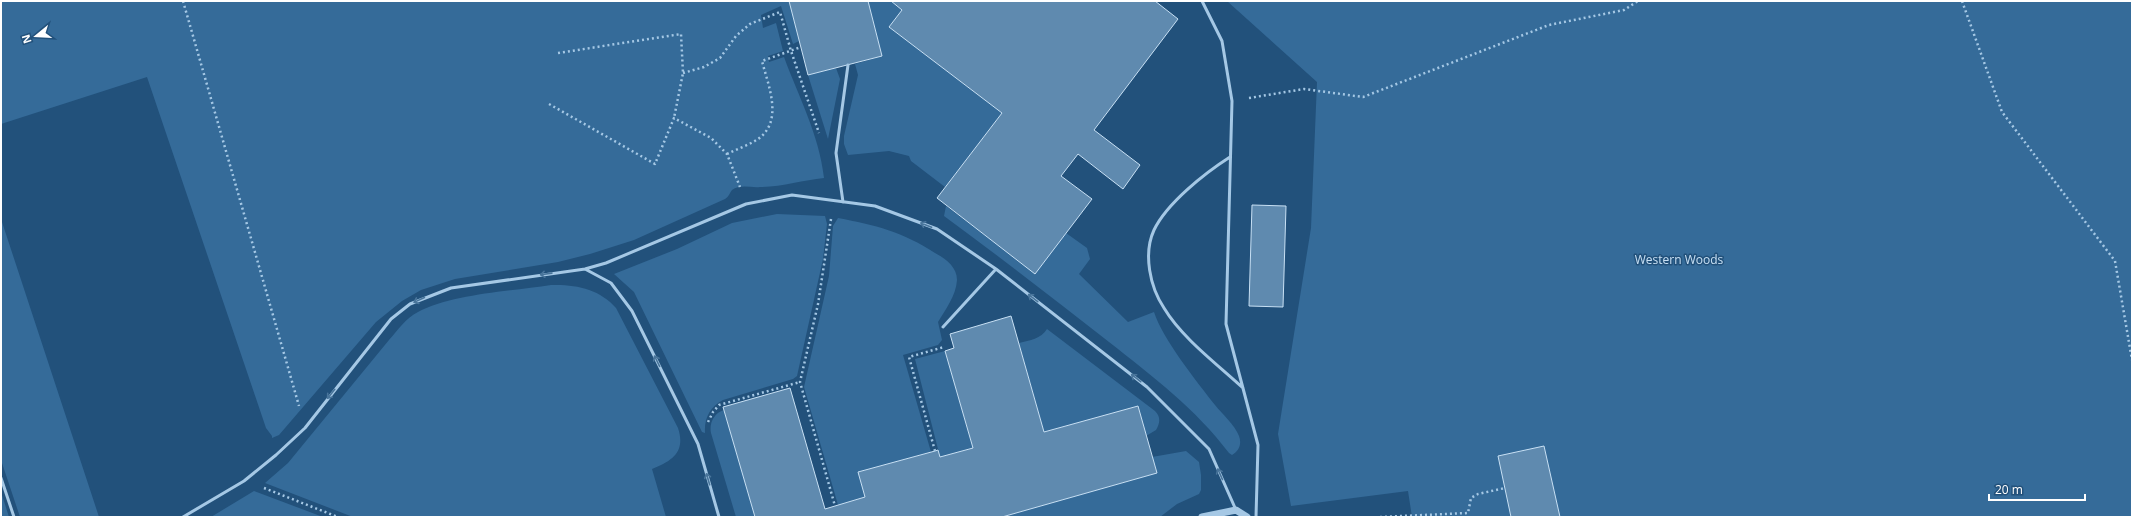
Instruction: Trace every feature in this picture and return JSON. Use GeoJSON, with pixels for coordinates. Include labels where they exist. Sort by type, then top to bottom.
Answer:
{"type":"FeatureCollection","features":[{"type":"Feature","properties":{"kind":"street"},"geometry":{"type":"LineString","coordinates":[[1202,517],[1236,510],[1247,517]]}},
{"type":"Feature","properties":{"kind":"lane"},"geometry":{"type":"LineString","coordinates":[[1202,1],[1222,41],[1232,101],[1226,324],[1258,444],[1256,517]]}},
{"type":"Feature","properties":{"kind":"lane"},"geometry":{"type":"LineString","coordinates":[[843,202],[836,153],[848,65]]}},
{"type":"Feature","properties":{"kind":"lane"},"geometry":{"type":"LineString","coordinates":[[1230,157],[1190,187],[1166,213],[1154,230],[1149,248],[1149,260],[1153,285],[1164,308],[1181,330],[1244,389]]}},
{"type":"Feature","properties":{"kind":"lane"},"geometry":{"type":"LineString","coordinates":[[183,517],[244,481],[276,455],[305,428],[391,319],[410,304],[451,288],[585,269],[645,247],[746,204],[792,195],[875,206],[937,229],[996,268],[1147,387],[1209,449],[1236,510]]}},
{"type":"Feature","properties":{"kind":"lane"},"geometry":{"type":"LineString","coordinates":[[943,327],[996,268]]}},
{"type":"Feature","properties":{"kind":"lane"},"geometry":{"type":"LineString","coordinates":[[585,269],[611,283],[632,311],[698,444],[719,517]]}},
{"type":"Feature","properties":{"kind":"lane"},"geometry":{"type":"LineString","coordinates":[[1,478],[14,517]]}},
{"type":"Feature","properties":{"kind":"path"},"geometry":{"type":"LineString","coordinates":[[182,1],[305,428]]}},
{"type":"Feature","properties":{"kind":"path"},"geometry":{"type":"LineString","coordinates":[[1232,101],[1304,89],[1363,97],[1549,25],[1624,10],[1638,1]]}},
{"type":"Feature","properties":{"kind":"path"},"geometry":{"type":"LineString","coordinates":[[1962,1],[2002,112],[2115,261],[2132,360]]}},
{"type":"Feature","properties":{"kind":"path"},"geometry":{"type":"LineString","coordinates":[[683,73],[704,67],[720,58],[736,36],[750,24],[780,12],[791,51],[821,138]]}},
{"type":"Feature","properties":{"kind":"path"},"geometry":{"type":"LineString","coordinates":[[549,104],[655,164],[674,118],[683,73],[680,34],[558,53]]}},
{"type":"Feature","properties":{"kind":"path"},"geometry":{"type":"LineString","coordinates":[[728,154],[758,139],[764,133],[772,117],[773,109],[762,61],[801,47]]}},
{"type":"Feature","properties":{"kind":"path"},"geometry":{"type":"LineString","coordinates":[[674,118],[711,138],[728,154],[746,204]]}},
{"type":"Feature","properties":{"kind":"path"},"geometry":{"type":"LineString","coordinates":[[832,201],[830,236],[818,304],[800,382],[834,506]]}},
{"type":"Feature","properties":{"kind":"path"},"geometry":{"type":"LineString","coordinates":[[935,451],[909,357],[947,346],[943,327]]}},
{"type":"Feature","properties":{"kind":"path"},"geometry":{"type":"LineString","coordinates":[[708,427],[713,412],[719,405],[800,382]]}},
{"type":"Feature","properties":{"kind":"path"},"geometry":{"type":"LineString","coordinates":[[244,481],[338,517]]}},
{"type":"Feature","properties":{"kind":"path"},"geometry":{"type":"LineString","coordinates":[[1380,517],[1432,516],[1468,513],[1471,498],[1478,494],[1505,488]]}},
{"type":"Feature","properties":{"kind":"green space"},"geometry":{"type":"Polygon","coordinates":[[[1,1],[789,1],[799,41],[793,44],[781,6],[761,15],[763,28],[776,23],[783,51],[768,56],[769,62],[784,57],[808,116],[818,146],[824,178],[776,186],[738,187],[732,190],[725,199],[634,240],[590,254],[558,262],[455,279],[421,290],[402,301],[376,322],[279,435],[272,438],[266,428],[147,77],[1,124],[1,1]]]}},
{"type":"Feature","properties":{"kind":"green space"},"geometry":{"type":"Polygon","coordinates":[[[868,1],[891,1],[902,10],[889,27],[1002,113],[945,187],[911,161],[909,156],[889,151],[848,155],[844,144],[844,136],[858,75],[855,64],[882,56],[868,1]]]}},
{"type":"Feature","properties":{"kind":"green space","name":"Western Woods"},"geometry":{"type":"Polygon","coordinates":[[[1227,1],[2132,1],[2132,517],[1412,517],[1408,491],[1291,506],[1278,434],[1311,228],[1317,82],[1227,1]]]}},
{"type":"Feature","properties":{"kind":"green space"},"geometry":{"type":"Polygon","coordinates":[[[836,68],[840,79],[828,139],[808,75],[836,68]]]}},
{"type":"Feature","properties":{"kind":"green space"},"geometry":{"type":"Polygon","coordinates":[[[946,206],[1035,273],[1066,233],[1087,248],[1090,259],[1079,274],[1128,322],[1154,312],[1158,323],[1172,347],[1237,432],[1240,442],[1236,451],[1232,455],[1229,453],[1202,422],[1157,380],[944,216],[946,206]]]}},
{"type":"Feature","properties":{"kind":"green space"},"geometry":{"type":"Polygon","coordinates":[[[777,214],[825,216],[827,224],[823,259],[797,376],[793,379],[723,400],[711,410],[707,418],[705,433],[702,432],[634,292],[614,274],[677,249],[732,223],[777,214]]]}},
{"type":"Feature","properties":{"kind":"green space"},"geometry":{"type":"Polygon","coordinates":[[[838,218],[864,223],[888,230],[912,240],[947,261],[953,267],[957,275],[957,280],[955,292],[938,322],[942,340],[938,345],[903,355],[931,452],[859,472],[865,497],[838,505],[804,387],[829,276],[833,226],[838,218]]]}},
{"type":"Feature","properties":{"kind":"green space"},"geometry":{"type":"Polygon","coordinates":[[[1,219],[99,517],[20,517],[1,460],[1,219]]]}},
{"type":"Feature","properties":{"kind":"green space"},"geometry":{"type":"Polygon","coordinates":[[[551,285],[578,287],[595,292],[616,308],[678,428],[680,443],[676,454],[666,463],[652,469],[666,517],[353,517],[265,483],[288,463],[402,324],[418,312],[447,301],[465,297],[551,285]]]}},
{"type":"Feature","properties":{"kind":"green space"},"geometry":{"type":"Polygon","coordinates":[[[1047,329],[1155,411],[1159,420],[1156,430],[1146,436],[1138,406],[1044,432],[1019,343],[1042,335],[1047,329]]]}},
{"type":"Feature","properties":{"kind":"green space"},"geometry":{"type":"Polygon","coordinates":[[[945,351],[973,448],[940,457],[915,359],[945,351]]]}},
{"type":"Feature","properties":{"kind":"green space"},"geometry":{"type":"Polygon","coordinates":[[[724,410],[755,517],[736,517],[711,433],[713,419],[717,413],[724,410]]]}},
{"type":"Feature","properties":{"kind":"green space"},"geometry":{"type":"Polygon","coordinates":[[[1186,451],[1199,462],[1201,490],[1199,494],[1177,504],[1160,517],[1002,517],[1157,473],[1152,457],[1186,451]]]}},
{"type":"Feature","properties":{"kind":"green space"},"geometry":{"type":"Polygon","coordinates":[[[254,491],[323,517],[211,517],[254,491]]]}},
{"type":"Feature","properties":{"kind":"green space"},"geometry":{"type":"Polygon","coordinates":[[[1,492],[9,517],[1,517],[1,492]]]}},
{"type":"Feature","properties":{"kind":"building"},"geometry":{"type":"Polygon","coordinates":[[[789,1],[868,1],[882,56],[808,75],[789,1]]]}},
{"type":"Feature","properties":{"kind":"building"},"geometry":{"type":"Polygon","coordinates":[[[891,1],[1155,1],[1178,19],[1094,130],[1140,165],[1123,189],[1078,154],[1061,176],[1092,199],[1035,274],[937,198],[1002,113],[889,27],[902,10],[891,1]]]}},
{"type":"Feature","properties":{"kind":"building"},"geometry":{"type":"Polygon","coordinates":[[[1252,205],[1286,206],[1283,307],[1249,306],[1252,205]]]}},
{"type":"Feature","properties":{"kind":"building"},"geometry":{"type":"Polygon","coordinates":[[[1011,316],[1044,432],[1138,406],[1157,473],[1002,517],[755,517],[723,407],[790,388],[825,509],[865,497],[858,472],[938,450],[940,457],[973,448],[945,351],[954,348],[950,334],[1011,316]]]}},
{"type":"Feature","properties":{"kind":"building"},"geometry":{"type":"Polygon","coordinates":[[[1544,446],[1560,517],[1511,517],[1498,456],[1544,446]]]}}]}
